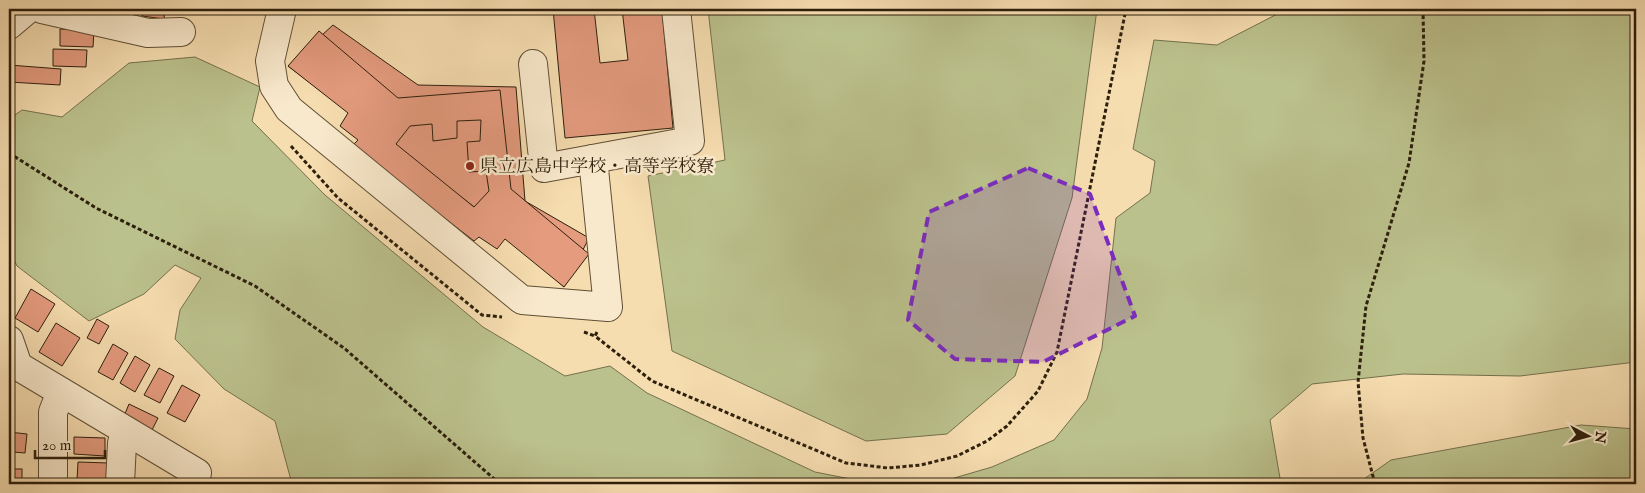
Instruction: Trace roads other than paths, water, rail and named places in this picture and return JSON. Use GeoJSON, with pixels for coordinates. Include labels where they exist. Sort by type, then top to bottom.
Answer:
{"type":"FeatureCollection","features":[{"type":"Feature","properties":{"kind":"street"},"geometry":{"type":"LineString","coordinates":[[9,25],[28,9]]}},
{"type":"Feature","properties":{"kind":"street"},"geometry":{"type":"LineString","coordinates":[[42,9],[148,33],[181,32]]}},
{"type":"Feature","properties":{"kind":"street"},"geometry":{"type":"LineString","coordinates":[[282,9],[270,61],[274,86],[289,109],[522,300],[608,307],[592,159]]}},
{"type":"Feature","properties":{"kind":"street"},"geometry":{"type":"LineString","coordinates":[[533,64],[544,168],[690,141],[676,9]]}},
{"type":"Feature","properties":{"kind":"street"},"geometry":{"type":"LineString","coordinates":[[9,340],[18,366],[197,473]]}},
{"type":"Feature","properties":{"kind":"street"},"geometry":{"type":"LineString","coordinates":[[53,484],[54,412],[61,392]]}},
{"type":"Feature","properties":{"kind":"street"},"geometry":{"type":"LineString","coordinates":[[120,484],[122,443],[126,431]]}},
{"type":"Feature","properties":{"kind":"place","name":"県立広島中学校・高等学校寮"},"geometry":{"type":"Point","coordinates":[470,166]}}]}
